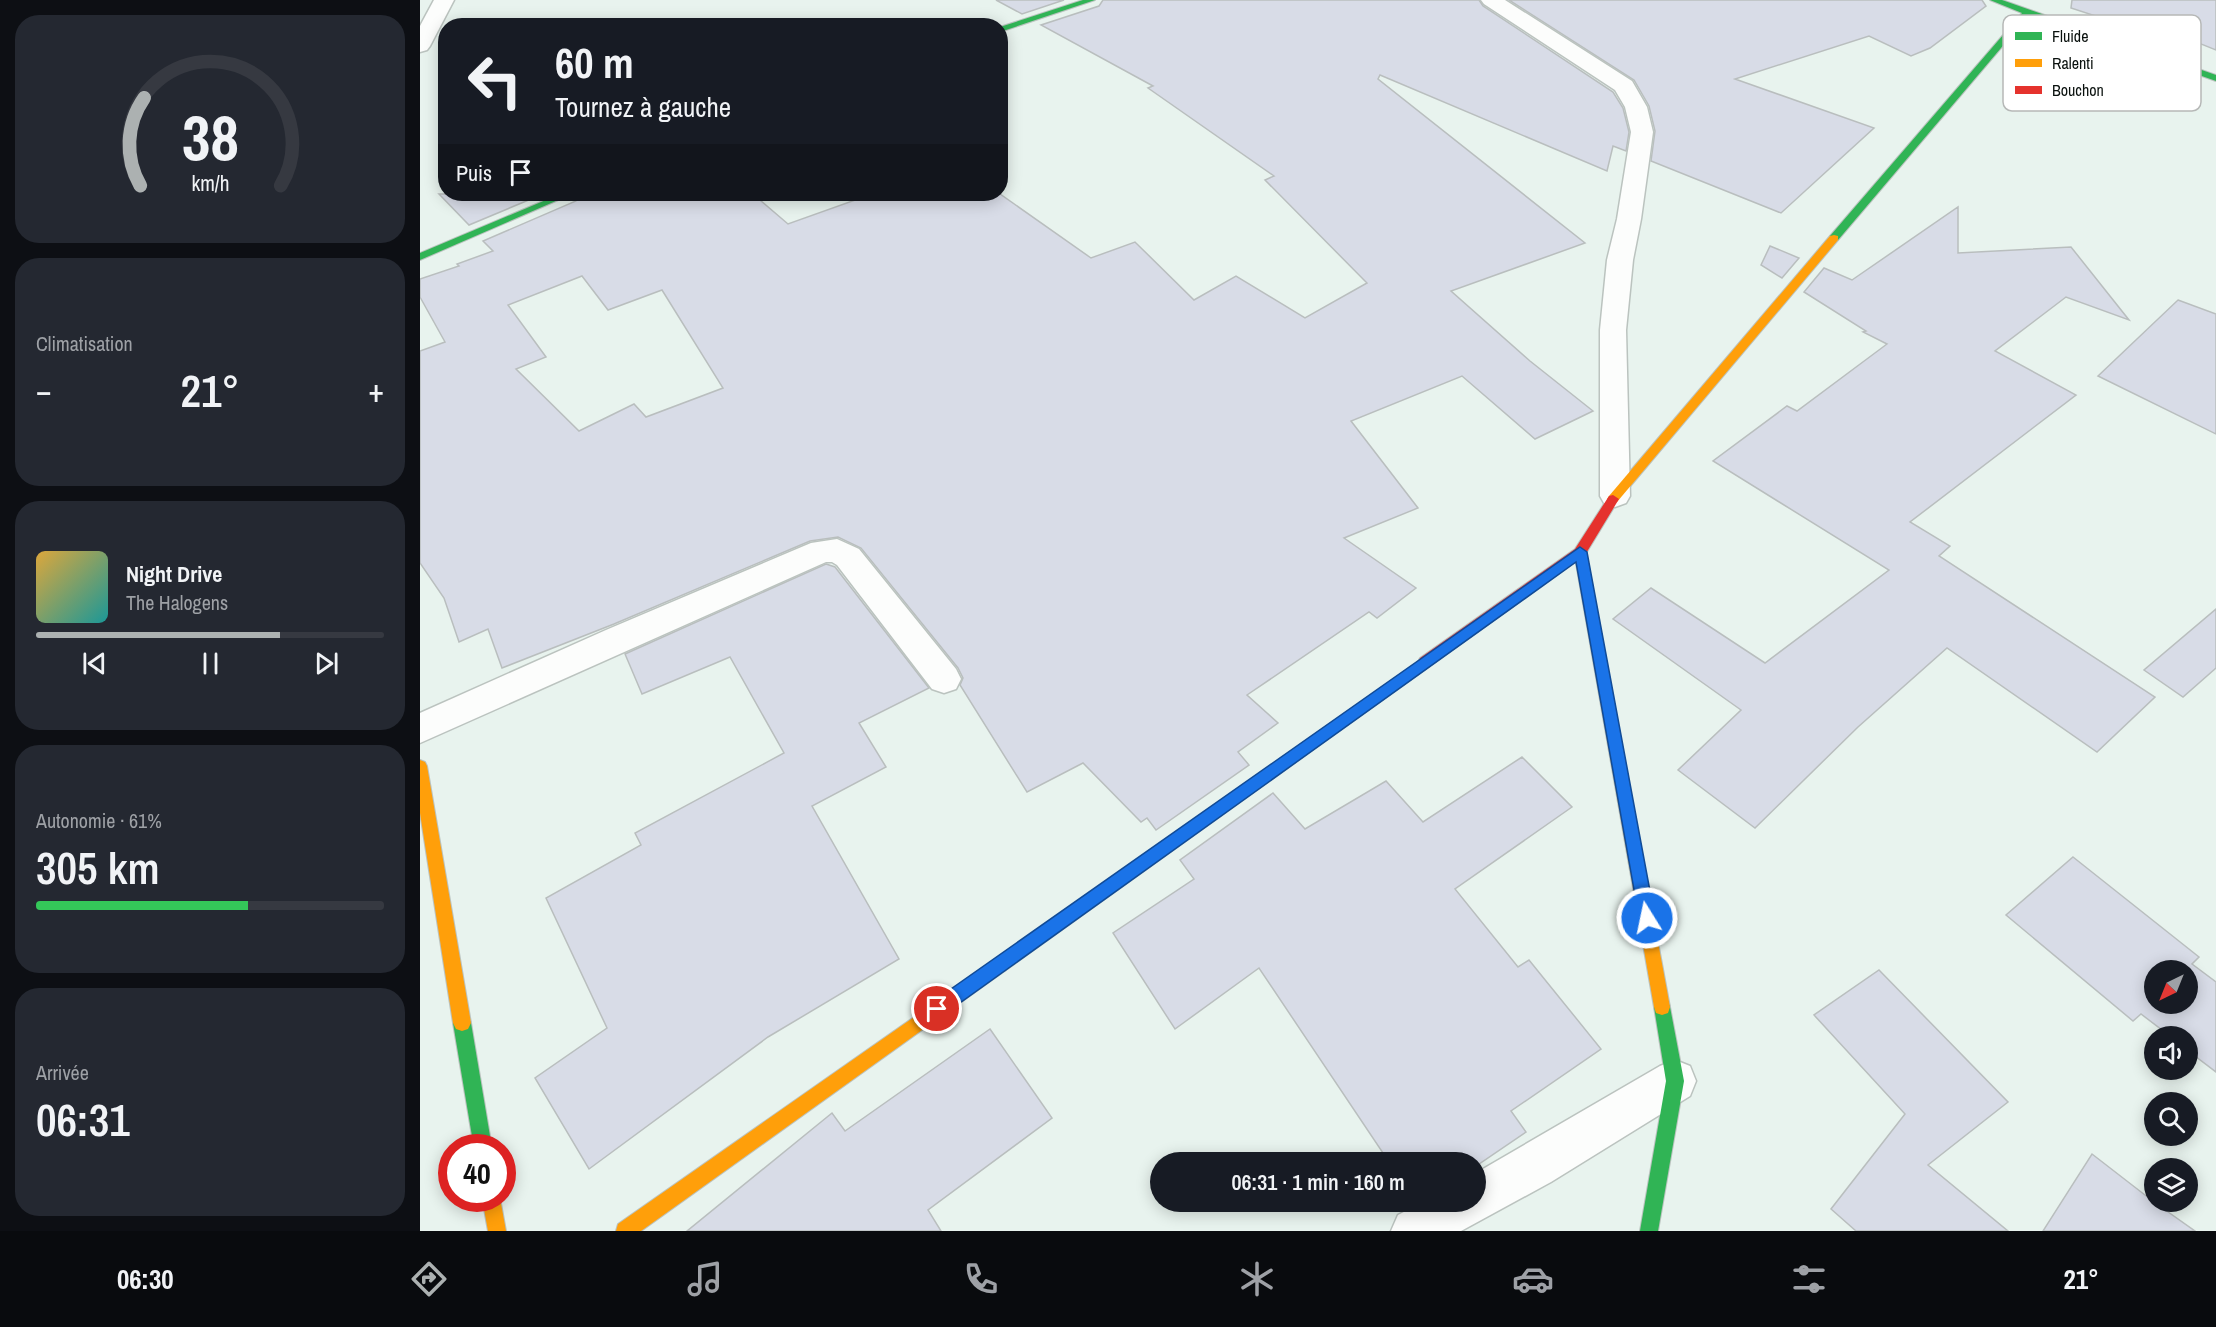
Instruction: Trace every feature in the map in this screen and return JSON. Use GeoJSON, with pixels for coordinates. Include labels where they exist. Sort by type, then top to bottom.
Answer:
{"type":"FeatureCollection","features":[{"type":"Feature","properties":{"kind":"street"},"geometry":{"type":"LineString","coordinates":[[420,46],[444,0]]}},
{"type":"Feature","properties":{"kind":"street"},"geometry":{"type":"LineString","coordinates":[[1008,27],[1091,0]]}},
{"type":"Feature","properties":{"kind":"street"},"geometry":{"type":"LineString","coordinates":[[1491,0],[1623,86],[1636,107],[1642,132],[1629,219],[1620,260],[1613,330],[1615,495]]}},
{"type":"Feature","properties":{"kind":"street"},"geometry":{"type":"LineString","coordinates":[[1994,0],[2036,15]]}},
{"type":"Feature","properties":{"kind":"street"},"geometry":{"type":"LineString","coordinates":[[625,1231],[1580,552],[1615,495],[2003,40]]}},
{"type":"Feature","properties":{"kind":"street"},"geometry":{"type":"LineString","coordinates":[[2201,73],[2216,78]]}},
{"type":"Feature","properties":{"kind":"street"},"geometry":{"type":"LineString","coordinates":[[420,257],[551,201]]}},
{"type":"Feature","properties":{"kind":"street"},"geometry":{"type":"LineString","coordinates":[[420,729],[618,639],[822,551],[837,550],[848,557],[944,679]]}},
{"type":"Feature","properties":{"kind":"street"},"geometry":{"type":"LineString","coordinates":[[1580,552],[1631,824],[1675,1081],[1649,1231]]}},
{"type":"Feature","properties":{"kind":"street"},"geometry":{"type":"LineString","coordinates":[[420,766],[481,1134]]}},
{"type":"Feature","properties":{"kind":"street"},"geometry":{"type":"LineString","coordinates":[[1486,1193],[1535,1166],[1675,1081]]}},
{"type":"Feature","properties":{"kind":"street"},"geometry":{"type":"LineString","coordinates":[[494,1212],[497,1231]]}},
{"type":"Feature","properties":{"kind":"street"},"geometry":{"type":"LineString","coordinates":[[1414,1231],[1450,1212]]}},
{"type":"Feature","properties":{"kind":"building"},"geometry":{"type":"Polygon","coordinates":[[[996,0],[1064,0],[1022,14],[996,0]]]}},
{"type":"Feature","properties":{"kind":"building"},"geometry":{"type":"Polygon","coordinates":[[[1103,0],[1479,0],[1483,6],[1613,92],[1623,108],[1629,132],[1626,151],[1613,146],[1607,171],[1380,75],[1378,79],[1585,243],[1451,291],[1530,361],[1593,411],[1535,439],[1462,376],[1351,421],[1418,508],[1344,538],[1416,588],[1377,618],[1369,612],[1247,695],[1278,723],[1238,752],[1249,765],[1156,830],[1147,818],[1141,822],[1083,763],[1027,792],[960,685],[963,678],[958,668],[861,548],[838,537],[810,541],[614,624],[502,668],[488,629],[459,642],[444,598],[420,563],[420,351],[445,342],[420,297],[420,279],[459,266],[457,264],[493,251],[483,241],[576,201],[761,201],[788,224],[852,201],[1008,200],[1091,258],[1135,242],[1194,300],[1236,276],[1305,318],[1367,283],[1265,180],[1274,176],[1148,88],[1153,86],[1041,25],[1099,6],[1103,0]],[[582,276],[508,305],[546,357],[516,369],[579,431],[634,404],[646,417],[723,388],[662,290],[608,310],[582,276]]]}},
{"type":"Feature","properties":{"kind":"building"},"geometry":{"type":"Polygon","coordinates":[[[1509,0],[1982,0],[1986,6],[1930,48],[1911,56],[1869,36],[1735,79],[1874,128],[1781,213],[1651,161],[1655,131],[1649,106],[1634,80],[1509,0]]]}},
{"type":"Feature","properties":{"kind":"building"},"geometry":{"type":"Polygon","coordinates":[[[2072,0],[2216,0],[2216,50],[2201,44],[2201,15],[2092,15],[2071,8],[2072,0]]]}},
{"type":"Feature","properties":{"kind":"building"},"geometry":{"type":"Polygon","coordinates":[[[446,201],[526,201],[469,225],[446,201]]]}},
{"type":"Feature","properties":{"kind":"building"},"geometry":{"type":"Polygon","coordinates":[[[1958,207],[1958,253],[2071,247],[2129,320],[2066,297],[1995,351],[2076,395],[1910,522],[1950,546],[1939,556],[2155,697],[2097,752],[1947,648],[1858,727],[1755,828],[1678,770],[1741,710],[1613,619],[1651,588],[1765,663],[1889,570],[1713,461],[1787,406],[1797,411],[1887,344],[1863,332],[1866,331],[1804,292],[1824,268],[1852,280],[1958,207]]]}},
{"type":"Feature","properties":{"kind":"building"},"geometry":{"type":"Polygon","coordinates":[[[1770,246],[1799,258],[1782,278],[1761,265],[1770,246]]]}},
{"type":"Feature","properties":{"kind":"building"},"geometry":{"type":"Polygon","coordinates":[[[2178,300],[2216,314],[2216,434],[2098,376],[2178,300]]]}},
{"type":"Feature","properties":{"kind":"building"},"geometry":{"type":"Polygon","coordinates":[[[826,564],[835,567],[929,688],[859,723],[886,767],[812,806],[899,959],[768,1037],[589,1169],[535,1078],[607,1028],[546,898],[641,845],[635,833],[784,753],[730,657],[642,694],[625,654],[826,564]]]}},
{"type":"Feature","properties":{"kind":"building"},"geometry":{"type":"Polygon","coordinates":[[[2216,609],[2216,668],[2183,697],[2144,670],[2216,609]]]}},
{"type":"Feature","properties":{"kind":"building"},"geometry":{"type":"Polygon","coordinates":[[[1522,757],[1572,807],[1455,889],[1518,967],[1529,960],[1601,1049],[1511,1111],[1526,1132],[1486,1159],[1486,1152],[1382,1152],[1259,968],[1175,1029],[1113,933],[1194,879],[1180,860],[1273,793],[1305,829],[1386,781],[1423,822],[1522,757]]]}},
{"type":"Feature","properties":{"kind":"building"},"geometry":{"type":"Polygon","coordinates":[[[2073,857],[2199,957],[2196,960],[2144,960],[2144,1014],[2198,1014],[2198,968],[2216,982],[2216,1072],[2198,1058],[2198,1026],[2157,1026],[2141,1014],[2133,1021],[2006,915],[2073,857]]]}},
{"type":"Feature","properties":{"kind":"building"},"geometry":{"type":"Polygon","coordinates":[[[1879,970],[2008,1102],[1928,1165],[2008,1231],[1856,1231],[1831,1209],[1905,1114],[1814,1015],[1879,970]]]}},
{"type":"Feature","properties":{"kind":"building"},"geometry":{"type":"Polygon","coordinates":[[[990,1029],[1052,1118],[928,1210],[941,1231],[687,1231],[832,1113],[845,1131],[990,1029]]]}},
{"type":"Feature","properties":{"kind":"building"},"geometry":{"type":"Polygon","coordinates":[[[2092,1154],[2144,1194],[2144,1212],[2168,1212],[2195,1231],[2043,1231],[2092,1154]]]}},
{"type":"Feature","properties":{"kind":"traffic: fast"},"geometry":{"type":"LineString","coordinates":[[1008,27],[1091,0]]}},
{"type":"Feature","properties":{"kind":"traffic: fast"},"geometry":{"type":"LineString","coordinates":[[1994,0],[2037,15]]}},
{"type":"Feature","properties":{"kind":"traffic: fast"},"geometry":{"type":"LineString","coordinates":[[1834,238],[2003,40]]}},
{"type":"Feature","properties":{"kind":"traffic: fast"},"geometry":{"type":"LineString","coordinates":[[2201,73],[2216,78]]}},
{"type":"Feature","properties":{"kind":"traffic: fast"},"geometry":{"type":"LineString","coordinates":[[420,257],[551,201]]}},
{"type":"Feature","properties":{"kind":"traffic: fast"},"geometry":{"type":"LineString","coordinates":[[1000,965],[1425,662]]}},
{"type":"Feature","properties":{"kind":"traffic: fast"},"geometry":{"type":"LineString","coordinates":[[1649,1231],[1675,1081],[1662,1007]]}},
{"type":"Feature","properties":{"kind":"traffic: fast"},"geometry":{"type":"LineString","coordinates":[[462,1023],[481,1134]]}},
{"type":"Feature","properties":{"kind":"traffic: slow"},"geometry":{"type":"LineString","coordinates":[[1613,499],[1834,238]]}},
{"type":"Feature","properties":{"kind":"traffic: slow"},"geometry":{"type":"LineString","coordinates":[[1580,552],[1662,1007]]}},
{"type":"Feature","properties":{"kind":"traffic: slow"},"geometry":{"type":"LineString","coordinates":[[420,766],[462,1023]]}},
{"type":"Feature","properties":{"kind":"traffic: slow"},"geometry":{"type":"LineString","coordinates":[[625,1231],[1000,965]]}},
{"type":"Feature","properties":{"kind":"traffic: slow"},"geometry":{"type":"LineString","coordinates":[[494,1212],[497,1231]]}},
{"type":"Feature","properties":{"kind":"traffic: jam"},"geometry":{"type":"LineString","coordinates":[[1425,662],[1580,552],[1613,499]]}},
{"type":"Feature","properties":{"kind":"route"},"geometry":{"type":"LineString","coordinates":[[937,1009],[1580,552],[1647,918]]}}]}
